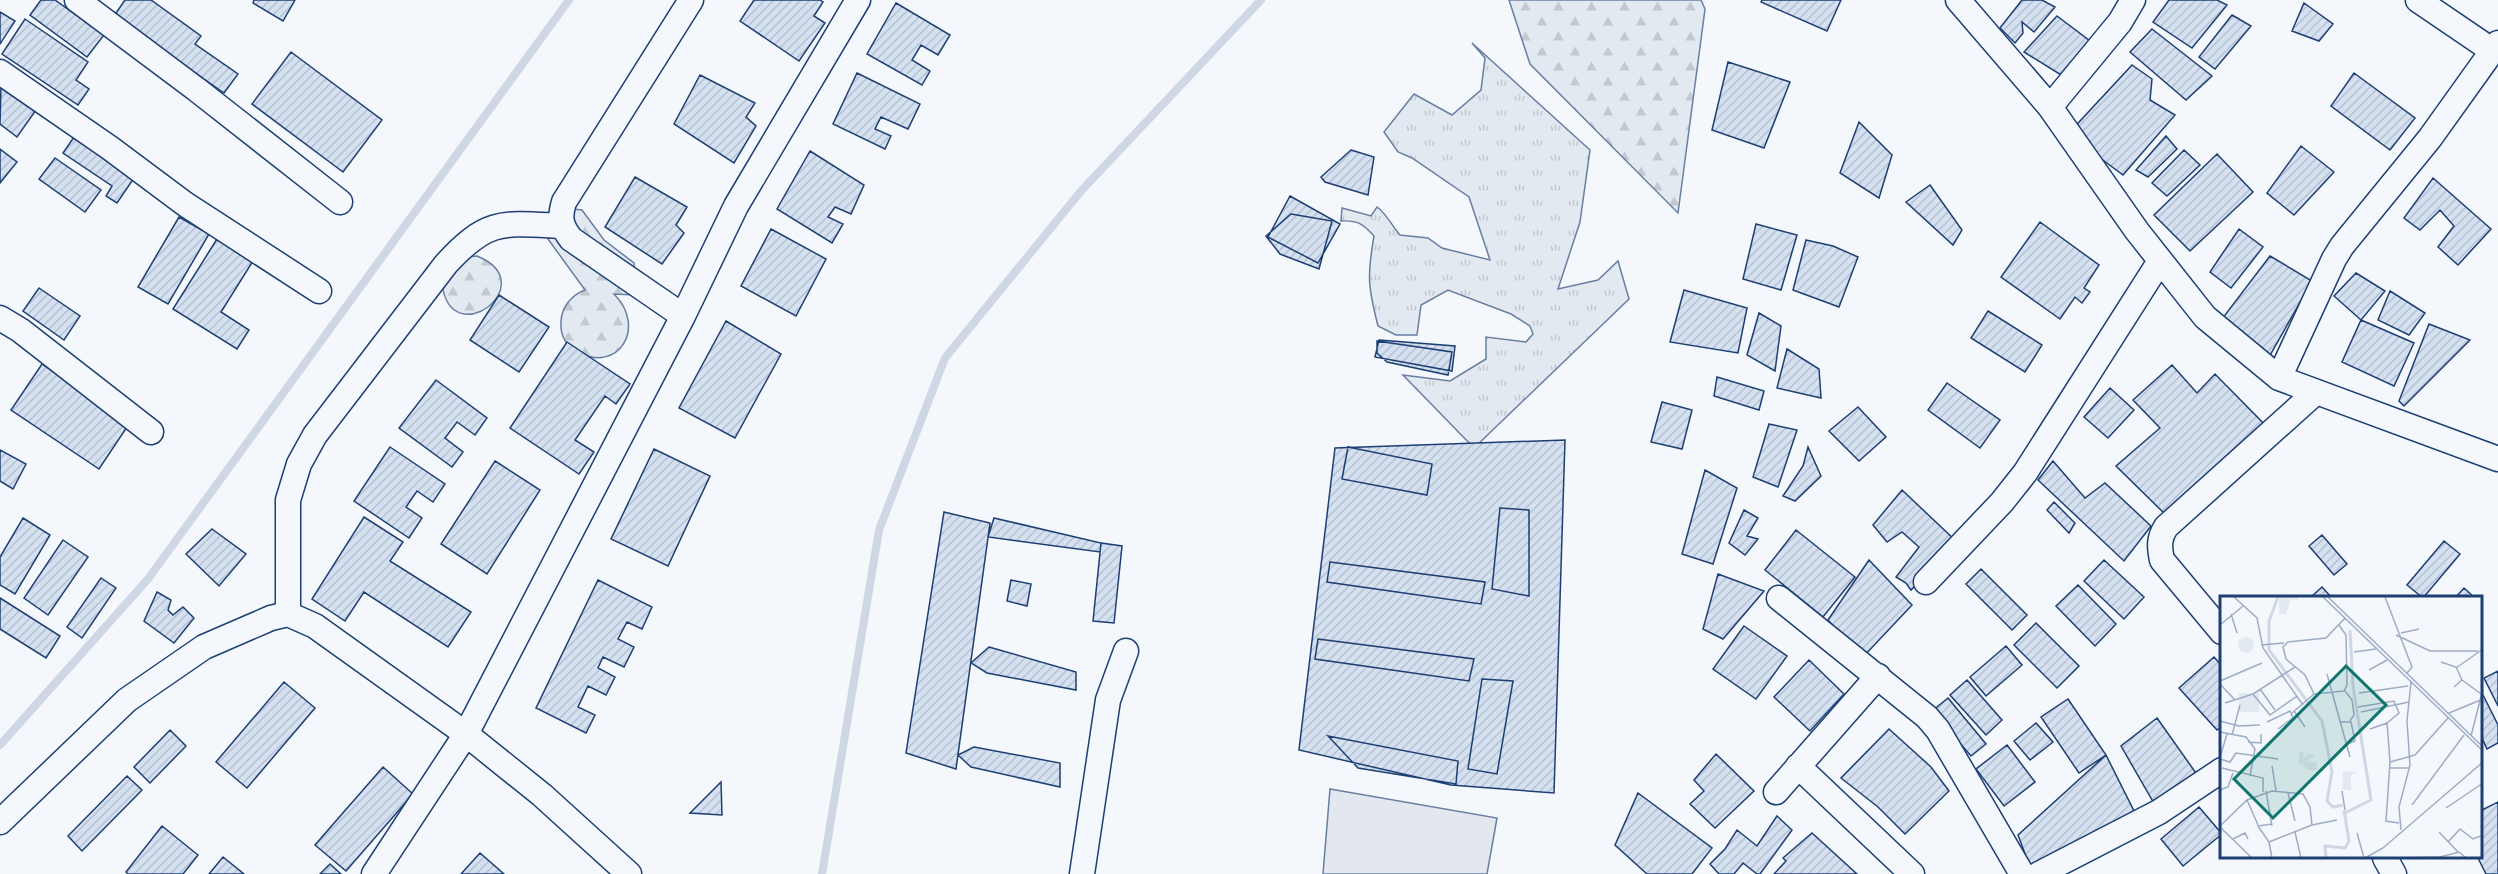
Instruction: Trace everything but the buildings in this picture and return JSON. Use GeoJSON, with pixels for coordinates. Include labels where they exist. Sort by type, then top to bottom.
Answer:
{"type":"FeatureCollection","features":[{"type":"Feature","properties":{"kind":"street"},"geometry":{"type":"LineString","coordinates":[[77,0],[196,89],[340,202]]}},
{"type":"Feature","properties":{"kind":"street"},"geometry":{"type":"LineString","coordinates":[[683,316],[571,239],[562,226],[561,213],[564,202],[691,0]]}},
{"type":"Feature","properties":{"kind":"street"},"geometry":{"type":"LineString","coordinates":[[374,874],[466,734],[683,316],[736,206],[858,0]]}},
{"type":"Feature","properties":{"kind":"street"},"geometry":{"type":"LineString","coordinates":[[1958,0],[2050,107],[2160,261],[2205,316],[2279,378],[2498,459]]}},
{"type":"Feature","properties":{"kind":"street"},"geometry":{"type":"LineString","coordinates":[[2050,107],[2120,22],[2133,0]]}},
{"type":"Feature","properties":{"kind":"street"},"geometry":{"type":"LineString","coordinates":[[2279,378],[2334,259],[2430,138],[2496,47],[2418,0]]}},
{"type":"Feature","properties":{"kind":"street"},"geometry":{"type":"LineString","coordinates":[[0,72],[110,148],[185,204],[319,291]]}},
{"type":"Feature","properties":{"kind":"street"},"geometry":{"type":"LineString","coordinates":[[288,614],[288,500],[299,464],[315,435],[446,264],[462,247],[482,231],[508,223],[562,226]]}},
{"type":"Feature","properties":{"kind":"street"},"geometry":{"type":"LineString","coordinates":[[1926,582],[2002,502],[2025,473],[2160,261]]}},
{"type":"Feature","properties":{"kind":"street"},"geometry":{"type":"LineString","coordinates":[[0,318],[20,330],[151,432]]}},
{"type":"Feature","properties":{"kind":"street"},"geometry":{"type":"LineString","coordinates":[[2220,630],[2162,560],[2159,548],[2160,537],[2166,526],[2316,392]]}},
{"type":"Feature","properties":{"kind":"street"},"geometry":{"type":"LineString","coordinates":[[1779,598],[1927,717],[1938,730],[2022,874]]}},
{"type":"Feature","properties":{"kind":"street"},"geometry":{"type":"LineString","coordinates":[[0,822],[127,700],[204,647],[271,618],[288,614],[315,626],[466,734],[542,795],[629,874]]}},
{"type":"Feature","properties":{"kind":"street"},"geometry":{"type":"LineString","coordinates":[[1082,874],[1108,700],[1126,651]]}},
{"type":"Feature","properties":{"kind":"street"},"geometry":{"type":"LineString","coordinates":[[1776,792],[1878,676]]}},
{"type":"Feature","properties":{"kind":"street"},"geometry":{"type":"LineString","coordinates":[[1798,766],[1912,874]]}},
{"type":"Feature","properties":{"kind":"street"},"geometry":{"type":"LineString","coordinates":[[2039,874],[2159,812],[2220,771]]}},
{"type":"Feature","properties":{"kind":"street"},"geometry":{"type":"LineString","coordinates":[[2386,859],[2394,874]]}},
{"type":"Feature","properties":{"kind":"green space"},"geometry":{"type":"Polygon","coordinates":[[[1509,0],[1701,0],[1705,9],[1678,213],[1530,64],[1509,0]]]}},
{"type":"Feature","properties":{"kind":"green space"},"geometry":{"type":"Polygon","coordinates":[[[1472,43],[1590,150],[1580,222],[1558,289],[1598,280],[1618,261],[1629,299],[1474,448],[1403,375],[1450,381],[1486,359],[1486,337],[1526,342],[1533,334],[1530,326],[1511,314],[1448,290],[1421,305],[1417,335],[1396,335],[1378,326],[1370,281],[1374,236],[1360,224],[1341,221],[1342,208],[1371,216],[1377,207],[1400,235],[1428,238],[1442,248],[1490,260],[1469,197],[1412,158],[1398,152],[1384,132],[1414,94],[1452,115],[1481,90],[1485,58],[1472,43]]]}},
{"type":"Feature","properties":{"kind":"green space"},"geometry":{"type":"Polygon","coordinates":[[[553,207],[582,210],[604,240],[634,263],[635,295],[614,294],[624,307],[628,320],[628,333],[624,344],[616,352],[605,357],[592,357],[577,352],[566,343],[562,335],[561,321],[566,306],[572,298],[585,290],[548,239],[553,207]]]}},
{"type":"Feature","properties":{"kind":"green space"},"geometry":{"type":"Polygon","coordinates":[[[477,256],[495,268],[501,282],[498,296],[488,307],[475,313],[460,313],[449,304],[442,283],[467,257],[477,256]]]}},
{"type":"Feature","properties":{"kind":"shaded area"},"geometry":{"type":"Polygon","coordinates":[[[1330,789],[1497,818],[1487,874],[1323,874],[1330,789]]]}},
{"type":"Feature","properties":{"kind":"waterway"},"geometry":{"type":"LineString","coordinates":[[0,745],[148,579],[569,0]]}},
{"type":"Feature","properties":{"kind":"waterway"},"geometry":{"type":"LineString","coordinates":[[822,874],[879,530],[945,358],[1081,191],[1261,0]]}}]}
